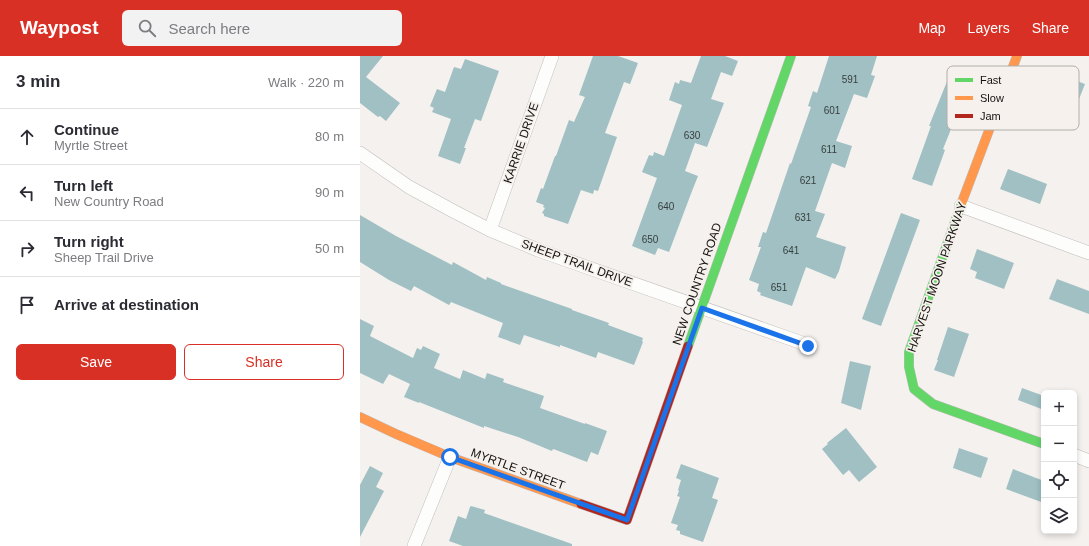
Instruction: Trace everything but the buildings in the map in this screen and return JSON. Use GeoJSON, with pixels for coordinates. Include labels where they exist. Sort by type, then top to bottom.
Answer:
{"type":"FeatureCollection","features":[{"type":"Feature","properties":{"kind":"street","name":"KARRIE DRIVE"},"geometry":{"type":"LineString","coordinates":[[490,230],[552,56]]}},
{"type":"Feature","properties":{"kind":"street","name":"NEW COUNTRY ROAD"},"geometry":{"type":"LineString","coordinates":[[627,520],[791,56]]}},
{"type":"Feature","properties":{"kind":"street","name":"HARVEST MOON PARKWAY"},"geometry":{"type":"LineString","coordinates":[[1013,66],[1017,56]]}},
{"type":"Feature","properties":{"kind":"street","name":"HARVEST MOON PARKWAY"},"geometry":{"type":"LineString","coordinates":[[989,130],[909,352],[909,367],[914,389],[934,404],[1041,443]]}},
{"type":"Feature","properties":{"kind":"street","name":"SHEEP TRAIL DRIVE"},"geometry":{"type":"LineString","coordinates":[[360,153],[409,187],[490,230],[538,250],[808,346]]}},
{"type":"Feature","properties":{"kind":"street"},"geometry":{"type":"LineString","coordinates":[[961,206],[1089,253]]}},
{"type":"Feature","properties":{"kind":"street","name":"MYRTLE STREET"},"geometry":{"type":"LineString","coordinates":[[360,417],[450,457],[627,520]]}},
{"type":"Feature","properties":{"kind":"street"},"geometry":{"type":"LineString","coordinates":[[1077,456],[1089,461]]}},
{"type":"Feature","properties":{"kind":"street"},"geometry":{"type":"LineString","coordinates":[[414,546],[450,457]]}},
{"type":"Feature","properties":{"kind":"traffic: fast"},"geometry":{"type":"LineString","coordinates":[[688,346],[791,56]]}},
{"type":"Feature","properties":{"kind":"traffic: fast"},"geometry":{"type":"LineString","coordinates":[[962,202],[909,352],[909,367],[914,389],[933,404],[1041,443]]}},
{"type":"Feature","properties":{"kind":"traffic: slow"},"geometry":{"type":"LineString","coordinates":[[1013,66],[1017,56]]}},
{"type":"Feature","properties":{"kind":"traffic: slow"},"geometry":{"type":"LineString","coordinates":[[962,202],[989,130]]}},
{"type":"Feature","properties":{"kind":"traffic: slow"},"geometry":{"type":"LineString","coordinates":[[360,417],[450,457],[581,504]]}},
{"type":"Feature","properties":{"kind":"traffic: jam"},"geometry":{"type":"LineString","coordinates":[[581,504],[627,520],[688,346]]}},
{"type":"Feature","properties":{"kind":"route"},"geometry":{"type":"LineString","coordinates":[[450,457],[627,520],[702,308],[808,346]]}}]}
